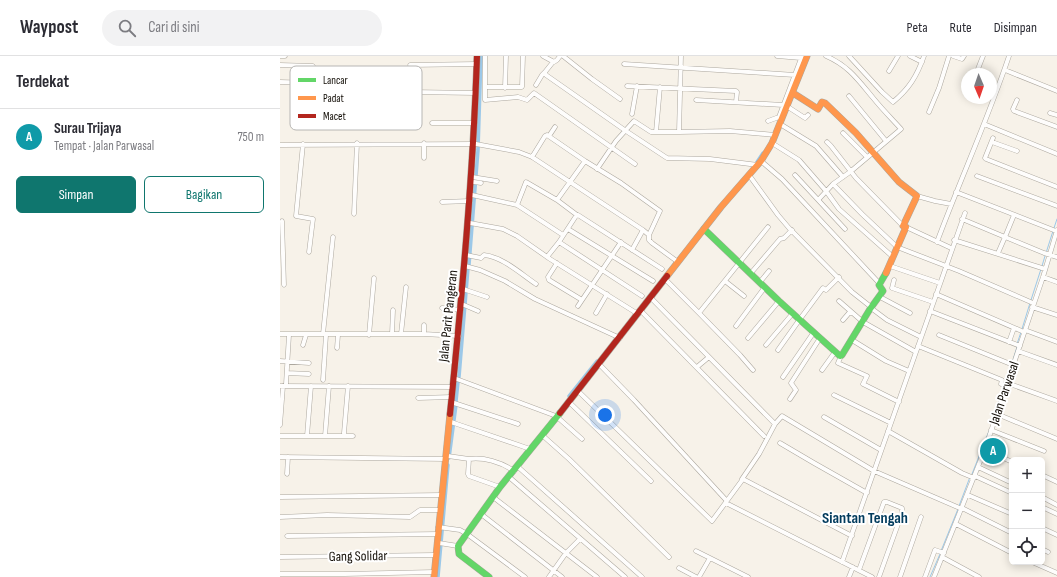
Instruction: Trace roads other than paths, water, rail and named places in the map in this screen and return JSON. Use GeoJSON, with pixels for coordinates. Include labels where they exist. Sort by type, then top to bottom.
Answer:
{"type":"FeatureCollection","features":[{"type":"Feature","properties":{"kind":"street"},"geometry":{"type":"LineString","coordinates":[[280,56],[285,56]]}},
{"type":"Feature","properties":{"kind":"street","name":"Jalan Parit Pangeran"},"geometry":{"type":"LineString","coordinates":[[434,575],[435,555],[440,543],[438,527],[448,457],[452,422],[453,387],[464,307],[463,289],[465,266],[469,255],[477,144],[475,123],[476,92],[481,81],[477,64],[477,56]]}},
{"type":"Feature","properties":{"kind":"street"},"geometry":{"type":"LineString","coordinates":[[485,56],[481,81],[485,87],[484,99],[518,97],[527,100],[534,94],[635,164]]}},
{"type":"Feature","properties":{"kind":"street"},"geometry":{"type":"LineString","coordinates":[[506,56],[506,88]]}},
{"type":"Feature","properties":{"kind":"street"},"geometry":{"type":"LineString","coordinates":[[485,87],[522,87],[523,56]]}},
{"type":"Feature","properties":{"kind":"street"},"geometry":{"type":"LineString","coordinates":[[543,56],[557,59]]}},
{"type":"Feature","properties":{"kind":"street"},"geometry":{"type":"LineString","coordinates":[[564,56],[620,99]]}},
{"type":"Feature","properties":{"kind":"street"},"geometry":{"type":"LineString","coordinates":[[679,132],[681,56]]}},
{"type":"Feature","properties":{"kind":"street"},"geometry":{"type":"LineString","coordinates":[[489,577],[460,555],[458,546],[500,487],[620,338],[704,229],[760,163],[772,143],[773,135],[781,120],[801,57],[777,56]]}},
{"type":"Feature","properties":{"kind":"street"},"geometry":{"type":"LineString","coordinates":[[785,106],[793,93],[795,78],[807,56]]}},
{"type":"Feature","properties":{"kind":"street"},"geometry":{"type":"LineString","coordinates":[[819,199],[833,184],[850,172],[900,129],[854,74],[838,62],[826,56]]}},
{"type":"Feature","properties":{"kind":"street"},"geometry":{"type":"LineString","coordinates":[[849,56],[893,102],[907,89],[915,77],[924,56]]}},
{"type":"Feature","properties":{"kind":"street"},"geometry":{"type":"LineString","coordinates":[[889,71],[898,56]]}},
{"type":"Feature","properties":{"kind":"street"},"geometry":{"type":"LineString","coordinates":[[910,56],[922,62]]}},
{"type":"Feature","properties":{"kind":"street"},"geometry":{"type":"LineString","coordinates":[[929,112],[949,56]]}},
{"type":"Feature","properties":{"kind":"street"},"geometry":{"type":"LineString","coordinates":[[953,56],[961,59],[964,56]]}},
{"type":"Feature","properties":{"kind":"street"},"geometry":{"type":"LineString","coordinates":[[978,68],[983,56]]}},
{"type":"Feature","properties":{"kind":"street"},"geometry":{"type":"LineString","coordinates":[[937,242],[1010,56]]}},
{"type":"Feature","properties":{"kind":"street"},"geometry":{"type":"LineString","coordinates":[[536,85],[542,75],[557,59]]}},
{"type":"Feature","properties":{"kind":"street"},"geometry":{"type":"LineString","coordinates":[[410,65],[477,64]]}},
{"type":"Feature","properties":{"kind":"street"},"geometry":{"type":"LineString","coordinates":[[624,64],[795,78]]}},
{"type":"Feature","properties":{"kind":"street"},"geometry":{"type":"LineString","coordinates":[[280,65],[313,66]]}},
{"type":"Feature","properties":{"kind":"street"},"geometry":{"type":"LineString","coordinates":[[1005,70],[1057,91]]}},
{"type":"Feature","properties":{"kind":"street"},"geometry":{"type":"LineString","coordinates":[[545,72],[546,75],[555,82],[626,131],[670,158],[710,159],[760,163],[782,179],[880,284],[884,290],[871,308],[852,340],[822,370]]}},
{"type":"Feature","properties":{"kind":"street"},"geometry":{"type":"LineString","coordinates":[[280,82],[290,82]]}},
{"type":"Feature","properties":{"kind":"street"},"geometry":{"type":"LineString","coordinates":[[627,86],[736,91],[736,102]]}},
{"type":"Feature","properties":{"kind":"street"},"geometry":{"type":"LineString","coordinates":[[632,114],[637,86]]}},
{"type":"Feature","properties":{"kind":"street"},"geometry":{"type":"LineString","coordinates":[[656,132],[660,87]]}},
{"type":"Feature","properties":{"kind":"street"},"geometry":{"type":"LineString","coordinates":[[422,92],[476,92]]}},
{"type":"Feature","properties":{"kind":"street"},"geometry":{"type":"LineString","coordinates":[[793,93],[818,109],[822,102],[826,102],[901,184],[917,196],[951,204]]}},
{"type":"Feature","properties":{"kind":"street"},"geometry":{"type":"LineString","coordinates":[[849,96],[886,141]]}},
{"type":"Feature","properties":{"kind":"street"},"geometry":{"type":"LineString","coordinates":[[696,100],[785,106],[805,118],[808,115]]}},
{"type":"Feature","properties":{"kind":"street"},"geometry":{"type":"LineString","coordinates":[[1017,100],[1013,110],[1057,127]]}},
{"type":"Feature","properties":{"kind":"street"},"geometry":{"type":"LineString","coordinates":[[1050,113],[1057,116]]}},
{"type":"Feature","properties":{"kind":"street"},"geometry":{"type":"LineString","coordinates":[[768,121],[781,120],[816,146],[843,177]]}},
{"type":"Feature","properties":{"kind":"street"},"geometry":{"type":"LineString","coordinates":[[597,168],[611,148],[634,121],[649,131],[656,132],[730,131],[773,135]]}},
{"type":"Feature","properties":{"kind":"street"},"geometry":{"type":"LineString","coordinates":[[432,122],[475,123]]}},
{"type":"Feature","properties":{"kind":"street"},"geometry":{"type":"LineString","coordinates":[[984,124],[1057,154]]}},
{"type":"Feature","properties":{"kind":"street"},"geometry":{"type":"LineString","coordinates":[[532,158],[545,136],[549,136],[555,127]]}},
{"type":"Feature","properties":{"kind":"street"},"geometry":{"type":"LineString","coordinates":[[844,133],[867,158]]}},
{"type":"Feature","properties":{"kind":"street"},"geometry":{"type":"LineString","coordinates":[[549,136],[585,161],[621,183],[660,211],[649,235],[649,240],[678,262]]}},
{"type":"Feature","properties":{"kind":"street"},"geometry":{"type":"LineString","coordinates":[[1017,151],[992,140],[985,158],[1057,187]]}},
{"type":"Feature","properties":{"kind":"street"},"geometry":{"type":"LineString","coordinates":[[826,142],[850,172],[874,198],[905,226],[951,248]]}},
{"type":"Feature","properties":{"kind":"street"},"geometry":{"type":"LineString","coordinates":[[354,214],[357,143]]}},
{"type":"Feature","properties":{"kind":"street"},"geometry":{"type":"LineString","coordinates":[[280,145],[357,143],[477,144],[519,152],[532,158],[570,182],[649,235]]}},
{"type":"Feature","properties":{"kind":"street"},"geometry":{"type":"LineString","coordinates":[[424,143],[424,158]]}},
{"type":"Feature","properties":{"kind":"street"},"geometry":{"type":"LineString","coordinates":[[772,143],[799,160],[826,191],[832,201],[894,257]]}},
{"type":"Feature","properties":{"kind":"street"},"geometry":{"type":"LineString","coordinates":[[303,144],[296,216],[314,219],[309,252]]}},
{"type":"Feature","properties":{"kind":"street"},"geometry":{"type":"LineString","coordinates":[[557,200],[585,161]]}},
{"type":"Feature","properties":{"kind":"street"},"geometry":{"type":"LineString","coordinates":[[749,175],[778,215],[858,297],[887,320],[921,337]]}},
{"type":"Feature","properties":{"kind":"street"},"geometry":{"type":"LineString","coordinates":[[795,175],[819,199],[845,229]]}},
{"type":"Feature","properties":{"kind":"street"},"geometry":{"type":"LineString","coordinates":[[977,176],[1057,206]]}},
{"type":"Feature","properties":{"kind":"street"},"geometry":{"type":"LineString","coordinates":[[475,180],[497,181]]}},
{"type":"Feature","properties":{"kind":"street"},"geometry":{"type":"LineString","coordinates":[[517,205],[526,182],[557,200],[577,215],[662,269]]}},
{"type":"Feature","properties":{"kind":"street"},"geometry":{"type":"LineString","coordinates":[[833,184],[897,247],[946,266],[1057,316]]}},
{"type":"Feature","properties":{"kind":"street"},"geometry":{"type":"LineString","coordinates":[[956,192],[1055,230]]}},
{"type":"Feature","properties":{"kind":"street"},"geometry":{"type":"LineString","coordinates":[[880,284],[894,257],[917,196]]}},
{"type":"Feature","properties":{"kind":"street"},"geometry":{"type":"LineString","coordinates":[[442,202],[472,197],[517,205],[563,235]]}},
{"type":"Feature","properties":{"kind":"street"},"geometry":{"type":"LineString","coordinates":[[842,562],[899,402],[951,248],[965,212]]}},
{"type":"Feature","properties":{"kind":"street"},"geometry":{"type":"LineString","coordinates":[[547,257],[577,215]]}},
{"type":"Feature","properties":{"kind":"street"},"geometry":{"type":"LineString","coordinates":[[998,253],[1014,215]]}},
{"type":"Feature","properties":{"kind":"street"},"geometry":{"type":"LineString","coordinates":[[962,219],[1057,257]]}},
{"type":"Feature","properties":{"kind":"street"},"geometry":{"type":"LineString","coordinates":[[282,221],[281,276],[284,285]]}},
{"type":"Feature","properties":{"kind":"street"},"geometry":{"type":"LineString","coordinates":[[471,223],[503,229],[517,236],[547,257],[639,312],[698,367],[764,436]]}},
{"type":"Feature","properties":{"kind":"street"},"geometry":{"type":"LineString","coordinates":[[699,313],[768,227]]}},
{"type":"Feature","properties":{"kind":"street"},"geometry":{"type":"LineString","coordinates":[[568,229],[653,281]]}},
{"type":"Feature","properties":{"kind":"street"},"geometry":{"type":"LineString","coordinates":[[704,229],[838,354],[838,363],[867,376],[863,384],[899,402]]}},
{"type":"Feature","properties":{"kind":"street"},"geometry":{"type":"LineString","coordinates":[[632,250],[643,230]]}},
{"type":"Feature","properties":{"kind":"street"},"geometry":{"type":"LineString","coordinates":[[751,273],[780,239],[784,238],[792,230]]}},
{"type":"Feature","properties":{"kind":"street","name":"Jalan Parwasal"},"geometry":{"type":"LineString","coordinates":[[934,577],[942,553],[956,524],[960,508],[968,495],[972,477],[978,467],[985,449],[1007,385],[1011,364],[1018,351],[1017,345],[1023,331],[1030,303],[1043,278],[1047,254],[1055,230]]}},
{"type":"Feature","properties":{"kind":"street"},"geometry":{"type":"LineString","coordinates":[[323,380],[325,334],[333,237]]}},
{"type":"Feature","properties":{"kind":"street"},"geometry":{"type":"LineString","coordinates":[[954,240],[1044,268]]}},
{"type":"Feature","properties":{"kind":"street"},"geometry":{"type":"LineString","coordinates":[[559,242],[642,296]]}},
{"type":"Feature","properties":{"kind":"street"},"geometry":{"type":"LineString","coordinates":[[578,306],[621,242]]}},
{"type":"Feature","properties":{"kind":"street"},"geometry":{"type":"LineString","coordinates":[[469,255],[481,258],[484,255],[502,261],[536,284]]}},
{"type":"Feature","properties":{"kind":"street"},"geometry":{"type":"LineString","coordinates":[[557,263],[548,277],[549,280],[582,300]]}},
{"type":"Feature","properties":{"kind":"street"},"geometry":{"type":"LineString","coordinates":[[465,266],[480,270],[505,281],[535,299],[620,338]]}},
{"type":"Feature","properties":{"kind":"street"},"geometry":{"type":"LineString","coordinates":[[890,266],[940,283]]}},
{"type":"Feature","properties":{"kind":"street"},"geometry":{"type":"LineString","coordinates":[[736,326],[763,284],[769,271]]}},
{"type":"Feature","properties":{"kind":"street"},"geometry":{"type":"LineString","coordinates":[[369,335],[374,278]]}},
{"type":"Feature","properties":{"kind":"street"},"geometry":{"type":"LineString","coordinates":[[778,350],[823,288],[826,290],[839,278]]}},
{"type":"Feature","properties":{"kind":"street"},"geometry":{"type":"LineString","coordinates":[[1043,278],[1057,282]]}},
{"type":"Feature","properties":{"kind":"street"},"geometry":{"type":"LineString","coordinates":[[665,279],[753,370]]}},
{"type":"Feature","properties":{"kind":"street"},"geometry":{"type":"LineString","coordinates":[[894,280],[892,288],[933,302]]}},
{"type":"Feature","properties":{"kind":"street"},"geometry":{"type":"LineString","coordinates":[[724,281],[744,296]]}},
{"type":"Feature","properties":{"kind":"street"},"geometry":{"type":"LineString","coordinates":[[401,334],[406,287]]}},
{"type":"Feature","properties":{"kind":"street"},"geometry":{"type":"LineString","coordinates":[[463,289],[488,297]]}},
{"type":"Feature","properties":{"kind":"street"},"geometry":{"type":"LineString","coordinates":[[596,313],[607,294]]}},
{"type":"Feature","properties":{"kind":"street"},"geometry":{"type":"LineString","coordinates":[[936,294],[1014,328],[1057,342]]}},
{"type":"Feature","properties":{"kind":"street"},"geometry":{"type":"LineString","coordinates":[[880,296],[910,313]]}},
{"type":"Feature","properties":{"kind":"street"},"geometry":{"type":"LineString","coordinates":[[651,298],[775,424]]}},
{"type":"Feature","properties":{"kind":"street"},"geometry":{"type":"LineString","coordinates":[[748,338],[779,300]]}},
{"type":"Feature","properties":{"kind":"street"},"geometry":{"type":"LineString","coordinates":[[839,301],[850,313],[863,322],[916,352]]}},
{"type":"Feature","properties":{"kind":"street"},"geometry":{"type":"LineString","coordinates":[[442,308],[464,307],[478,311]]}},
{"type":"Feature","properties":{"kind":"street"},"geometry":{"type":"LineString","coordinates":[[392,334],[393,310]]}},
{"type":"Feature","properties":{"kind":"street"},"geometry":{"type":"LineString","coordinates":[[930,311],[1017,345]]}},
{"type":"Feature","properties":{"kind":"street"},"geometry":{"type":"LineString","coordinates":[[842,320],[849,312],[850,313]]}},
{"type":"Feature","properties":{"kind":"street"},"geometry":{"type":"LineString","coordinates":[[766,346],[793,313]]}},
{"type":"Feature","properties":{"kind":"street"},"geometry":{"type":"LineString","coordinates":[[424,325],[424,334]]}},
{"type":"Feature","properties":{"kind":"street"},"geometry":{"type":"LineString","coordinates":[[1009,342],[1014,328]]}},
{"type":"Feature","properties":{"kind":"street"},"geometry":{"type":"LineString","coordinates":[[783,377],[814,332]]}},
{"type":"Feature","properties":{"kind":"street"},"geometry":{"type":"LineString","coordinates":[[280,334],[424,334],[459,336]]}},
{"type":"Feature","properties":{"kind":"street"},"geometry":{"type":"LineString","coordinates":[[280,425],[283,386],[288,361],[289,335]]}},
{"type":"Feature","properties":{"kind":"street"},"geometry":{"type":"LineString","coordinates":[[303,345],[306,335]]}},
{"type":"Feature","properties":{"kind":"street"},"geometry":{"type":"LineString","coordinates":[[337,348],[338,335]]}},
{"type":"Feature","properties":{"kind":"street"},"geometry":{"type":"LineString","coordinates":[[939,335],[1011,364]]}},
{"type":"Feature","properties":{"kind":"street"},"geometry":{"type":"LineString","coordinates":[[790,399],[796,390],[791,383],[820,338]]}},
{"type":"Feature","properties":{"kind":"street"},"geometry":{"type":"LineString","coordinates":[[852,340],[886,361],[909,371]]}},
{"type":"Feature","properties":{"kind":"street"},"geometry":{"type":"LineString","coordinates":[[918,346],[1002,380],[1001,384],[1057,401]]}},
{"type":"Feature","properties":{"kind":"street"},"geometry":{"type":"LineString","coordinates":[[1018,351],[1057,365]]}},
{"type":"Feature","properties":{"kind":"street"},"geometry":{"type":"LineString","coordinates":[[698,367],[709,357]]}},
{"type":"Feature","properties":{"kind":"street"},"geometry":{"type":"LineString","coordinates":[[280,361],[309,363]]}},
{"type":"Feature","properties":{"kind":"street"},"geometry":{"type":"LineString","coordinates":[[599,364],[648,415],[726,502],[872,577]]}},
{"type":"Feature","properties":{"kind":"street"},"geometry":{"type":"LineString","coordinates":[[286,373],[309,374]]}},
{"type":"Feature","properties":{"kind":"street"},"geometry":{"type":"LineString","coordinates":[[454,378],[556,416],[582,439]]}},
{"type":"Feature","properties":{"kind":"street"},"geometry":{"type":"LineString","coordinates":[[283,386],[453,387]]}},
{"type":"Feature","properties":{"kind":"street"},"geometry":{"type":"LineString","coordinates":[[306,436],[311,386]]}},
{"type":"Feature","properties":{"kind":"street"},"geometry":{"type":"LineString","coordinates":[[325,436],[329,386]]}},
{"type":"Feature","properties":{"kind":"street"},"geometry":{"type":"LineString","coordinates":[[345,436],[348,386]]}},
{"type":"Feature","properties":{"kind":"street"},"geometry":{"type":"LineString","coordinates":[[578,391],[712,521],[759,454],[781,416],[874,471],[960,508],[1009,532]]}},
{"type":"Feature","properties":{"kind":"street"},"geometry":{"type":"LineString","coordinates":[[834,395],[891,423]]}},
{"type":"Feature","properties":{"kind":"street"},"geometry":{"type":"LineString","coordinates":[[418,398],[452,400],[518,424]]}},
{"type":"Feature","properties":{"kind":"street"},"geometry":{"type":"LineString","coordinates":[[569,402],[651,481]]}},
{"type":"Feature","properties":{"kind":"street"},"geometry":{"type":"LineString","coordinates":[[996,414],[1057,439]]}},
{"type":"Feature","properties":{"kind":"street"},"geometry":{"type":"LineString","coordinates":[[824,417],[881,450]]}},
{"type":"Feature","properties":{"kind":"street"},"geometry":{"type":"LineString","coordinates":[[452,422],[530,449]]}},
{"type":"Feature","properties":{"kind":"street"},"geometry":{"type":"LineString","coordinates":[[991,430],[1044,451]]}},
{"type":"Feature","properties":{"kind":"street"},"geometry":{"type":"LineString","coordinates":[[888,431],[972,477],[1009,492]]}},
{"type":"Feature","properties":{"kind":"street"},"geometry":{"type":"LineString","coordinates":[[542,435],[574,464],[668,557]]}},
{"type":"Feature","properties":{"kind":"street"},"geometry":{"type":"LineString","coordinates":[[280,436],[353,436]]}},
{"type":"Feature","properties":{"kind":"street"},"geometry":{"type":"LineString","coordinates":[[780,442],[814,464],[866,493]]}},
{"type":"Feature","properties":{"kind":"street"},"geometry":{"type":"LineString","coordinates":[[985,449],[1009,461]]}},
{"type":"Feature","properties":{"kind":"street"},"geometry":{"type":"LineString","coordinates":[[280,457],[476,458],[490,460],[515,468],[642,577]]}},
{"type":"Feature","properties":{"kind":"street"},"geometry":{"type":"LineString","coordinates":[[287,474],[288,457]]}},
{"type":"Feature","properties":{"kind":"street"},"geometry":{"type":"LineString","coordinates":[[469,459],[469,476],[500,487]]}},
{"type":"Feature","properties":{"kind":"street"},"geometry":{"type":"LineString","coordinates":[[978,467],[1009,482]]}},
{"type":"Feature","properties":{"kind":"street"},"geometry":{"type":"LineString","coordinates":[[1045,476],[1057,482]]}},
{"type":"Feature","properties":{"kind":"street"},"geometry":{"type":"LineString","coordinates":[[509,477],[625,577]]}},
{"type":"Feature","properties":{"kind":"street"},"geometry":{"type":"LineString","coordinates":[[742,479],[852,536]]}},
{"type":"Feature","properties":{"kind":"street"},"geometry":{"type":"LineString","coordinates":[[968,495],[1009,513]]}},
{"type":"Feature","properties":{"kind":"street"},"geometry":{"type":"LineString","coordinates":[[280,497],[442,496]]}},
{"type":"Feature","properties":{"kind":"street"},"geometry":{"type":"LineString","coordinates":[[493,497],[597,577]]}},
{"type":"Feature","properties":{"kind":"street"},"geometry":{"type":"LineString","coordinates":[[1045,499],[1057,505]]}},
{"type":"Feature","properties":{"kind":"street"},"geometry":{"type":"LineString","coordinates":[[859,570],[884,502],[887,502],[902,508],[902,513],[879,577]]}},
{"type":"Feature","properties":{"kind":"street"},"geometry":{"type":"LineString","coordinates":[[1045,508],[1057,514]]}},
{"type":"Feature","properties":{"kind":"street"},"geometry":{"type":"LineString","coordinates":[[280,517],[327,515],[410,517],[420,510],[440,510]]}},
{"type":"Feature","properties":{"kind":"street"},"geometry":{"type":"LineString","coordinates":[[481,514],[562,577]]}},
{"type":"Feature","properties":{"kind":"street"},"geometry":{"type":"LineString","coordinates":[[900,577],[921,517]]}},
{"type":"Feature","properties":{"kind":"street"},"geometry":{"type":"LineString","coordinates":[[956,524],[1009,551]]}},
{"type":"Feature","properties":{"kind":"street"},"geometry":{"type":"LineString","coordinates":[[438,527],[460,530],[467,534],[525,577]]}},
{"type":"Feature","properties":{"kind":"street"},"geometry":{"type":"LineString","coordinates":[[1044,529],[1057,535]]}},
{"type":"Feature","properties":{"kind":"street"},"geometry":{"type":"LineString","coordinates":[[287,536],[438,534]]}},
{"type":"Feature","properties":{"kind":"street"},"geometry":{"type":"LineString","coordinates":[[549,577],[566,553],[580,539]]}},
{"type":"Feature","properties":{"kind":"street"},"geometry":{"type":"LineString","coordinates":[[440,543],[458,546]]}},
{"type":"Feature","properties":{"kind":"street"},"geometry":{"type":"LineString","coordinates":[[925,577],[935,550],[979,577]]}},
{"type":"Feature","properties":{"kind":"street"},"geometry":{"type":"LineString","coordinates":[[696,551],[748,577]]}},
{"type":"Feature","properties":{"kind":"street","name":"Gang Solidar"},"geometry":{"type":"LineString","coordinates":[[280,557],[435,555]]}},
{"type":"Feature","properties":{"kind":"street"},"geometry":{"type":"LineString","coordinates":[[679,568],[698,577],[710,558]]}},
{"type":"Feature","properties":{"kind":"street"},"geometry":{"type":"LineString","coordinates":[[1039,565],[1057,573]]}},
{"type":"Feature","properties":{"kind":"street"},"geometry":{"type":"LineString","coordinates":[[849,577],[853,567]]}},
{"type":"Feature","properties":{"kind":"street"},"geometry":{"type":"LineString","coordinates":[[280,574],[300,576],[344,574],[434,575]]}},
{"type":"Feature","properties":{"kind":"waterway"},"geometry":{"type":"LineString","coordinates":[[469,265],[478,150],[481,56]]}},
{"type":"Feature","properties":{"kind":"waterway"},"geometry":{"type":"LineString","coordinates":[[757,162],[763,153]]}},
{"type":"Feature","properties":{"kind":"waterway"},"geometry":{"type":"LineString","coordinates":[[1054,228],[1057,219]]}},
{"type":"Feature","properties":{"kind":"waterway"},"geometry":{"type":"LineString","coordinates":[[1046,253],[1053,231]]}},
{"type":"Feature","properties":{"kind":"waterway"},"geometry":{"type":"LineString","coordinates":[[1042,266],[1045,256]]}},
{"type":"Feature","properties":{"kind":"waterway"},"geometry":{"type":"LineString","coordinates":[[459,377],[468,268]]}},
{"type":"Feature","properties":{"kind":"waterway"},"geometry":{"type":"LineString","coordinates":[[1031,300],[1041,269]]}},
{"type":"Feature","properties":{"kind":"waterway"},"geometry":{"type":"LineString","coordinates":[[1022,329],[1030,303]]}},
{"type":"Feature","properties":{"kind":"waterway"},"geometry":{"type":"LineString","coordinates":[[1017,344],[1021,332]]}},
{"type":"Feature","properties":{"kind":"waterway"},"geometry":{"type":"LineString","coordinates":[[1012,363],[1017,347]]}},
{"type":"Feature","properties":{"kind":"waterway"},"geometry":{"type":"LineString","coordinates":[[569,396],[597,361]]}},
{"type":"Feature","properties":{"kind":"waterway"},"geometry":{"type":"LineString","coordinates":[[456,401],[458,382]]}},
{"type":"Feature","properties":{"kind":"waterway"},"geometry":{"type":"LineString","coordinates":[[449,458],[456,405]]}},
{"type":"Feature","properties":{"kind":"waterway"},"geometry":{"type":"LineString","coordinates":[[972,474],[989,431]]}},
{"type":"Feature","properties":{"kind":"waterway"},"geometry":{"type":"LineString","coordinates":[[438,577],[448,465]]}},
{"type":"Feature","properties":{"kind":"waterway"},"geometry":{"type":"LineString","coordinates":[[959,506],[970,477]]}},
{"type":"Feature","properties":{"kind":"waterway"},"geometry":{"type":"LineString","coordinates":[[941,551],[958,509]]}},
{"type":"Feature","properties":{"kind":"waterway"},"geometry":{"type":"LineString","coordinates":[[930,577],[940,554]]}},
{"type":"Feature","properties":{"kind":"place","name":"Surau Trijaya"},"geometry":{"type":"Point","coordinates":[993,451]}},
{"type":"Feature","properties":{"kind":"district","name":"Siantan Tengah"},"geometry":{"type":"Point","coordinates":[865,518]}}]}
